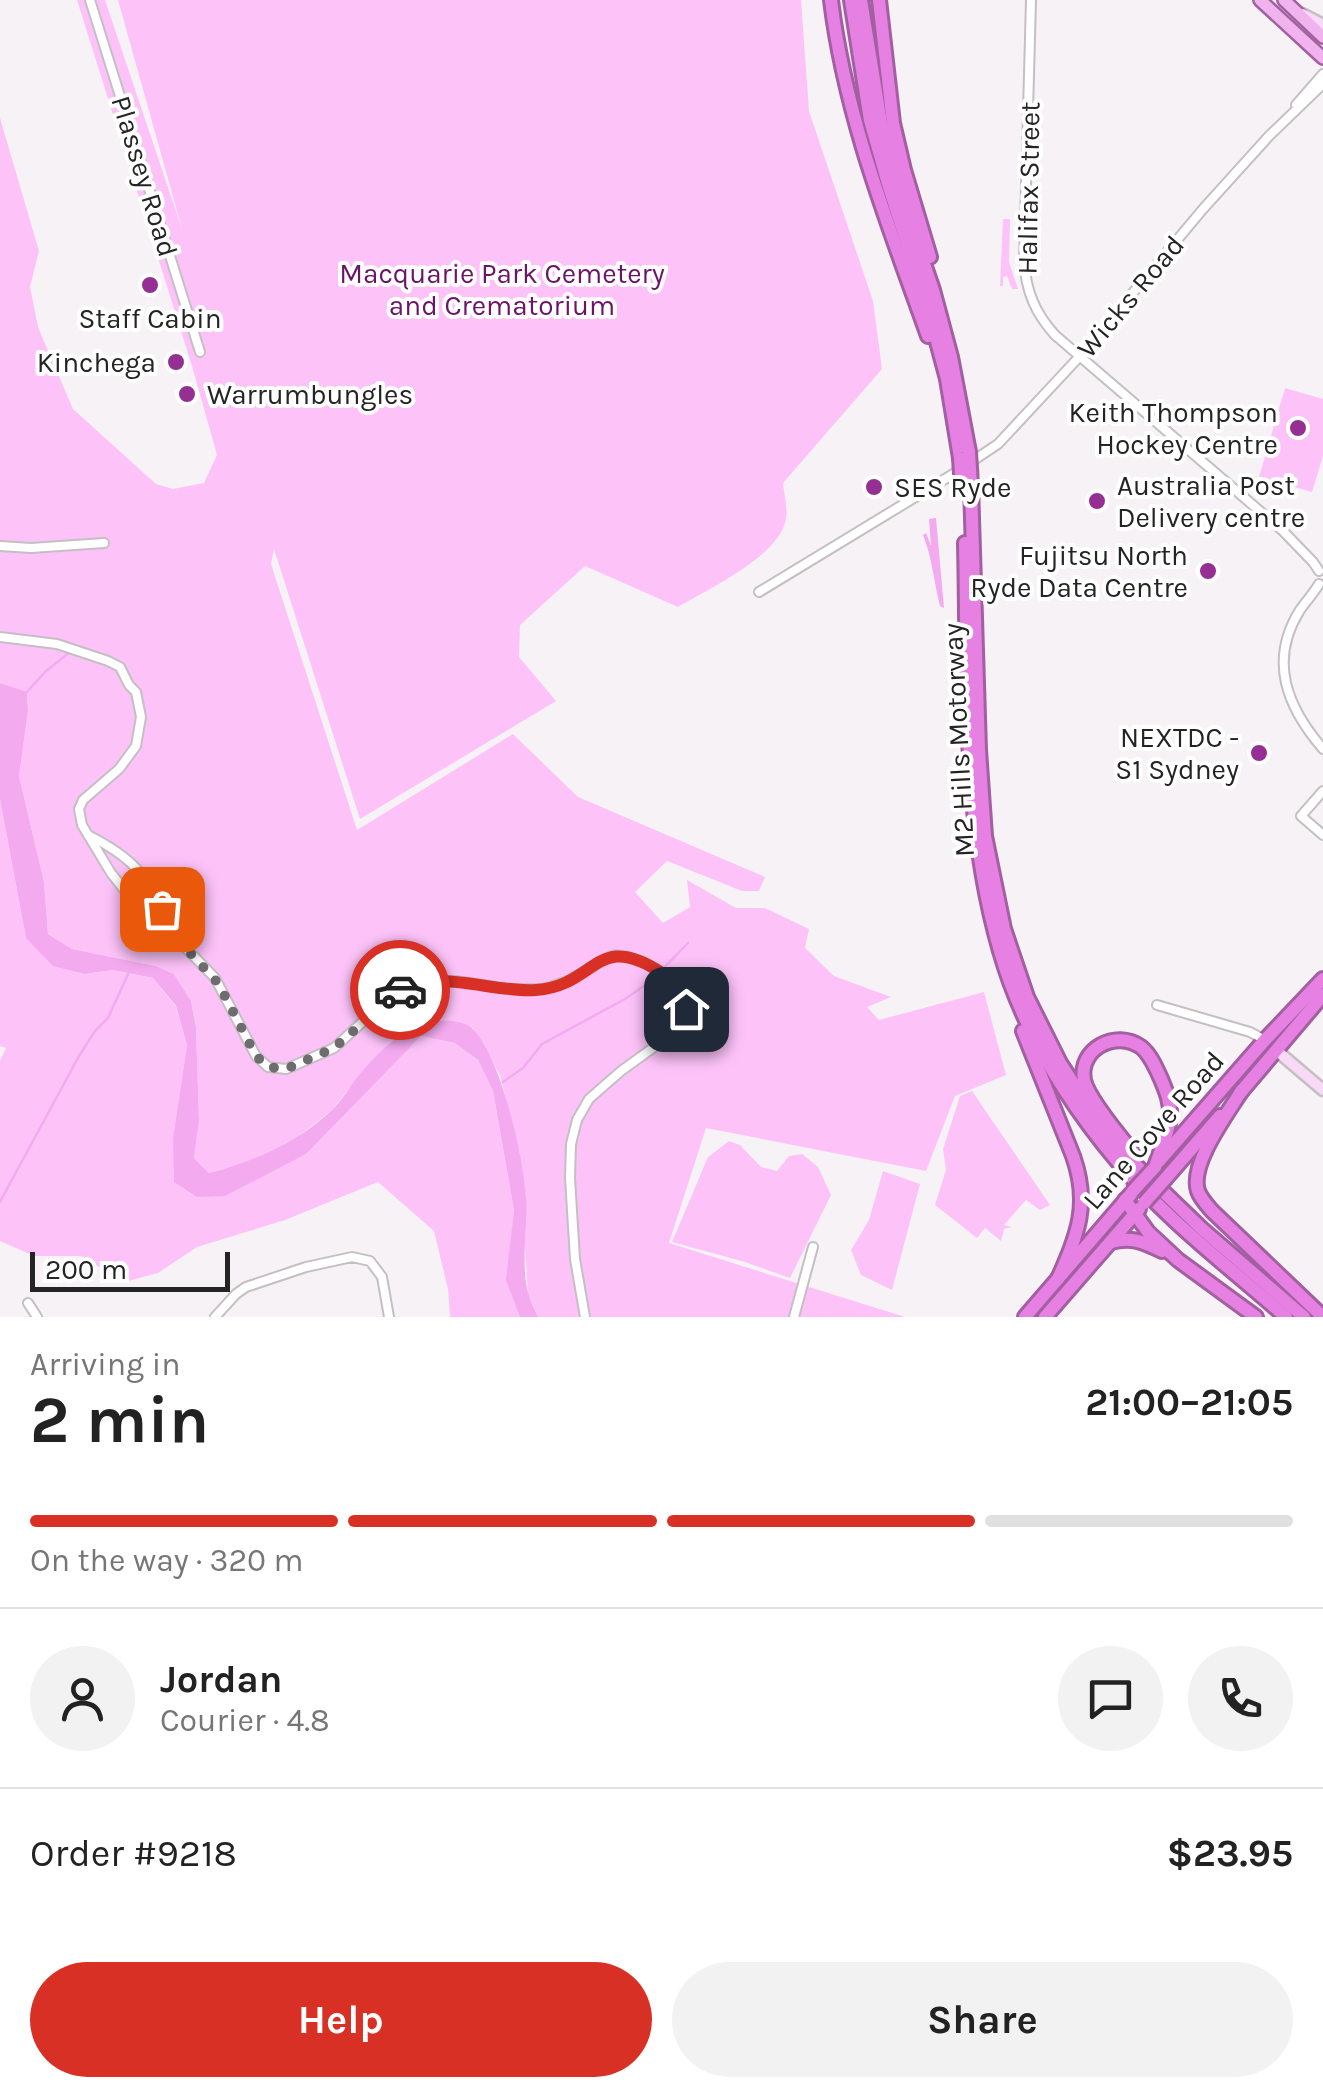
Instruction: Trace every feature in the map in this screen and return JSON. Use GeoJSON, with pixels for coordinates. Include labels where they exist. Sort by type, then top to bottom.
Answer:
{"type":"FeatureCollection","features":[{"type":"Feature","properties":{"kind":"highway"},"geometry":{"type":"LineString","coordinates":[[831,0],[854,119],[936,361],[947,379]]}},
{"type":"Feature","properties":{"kind":"highway","name":"M2 Hills Motorway"},"geometry":{"type":"LineString","coordinates":[[851,0],[878,151],[928,308],[964,455]]}},
{"type":"Feature","properties":{"kind":"highway","name":"M2 Hills Motorway"},"geometry":{"type":"LineString","coordinates":[[861,0],[889,157],[951,356],[967,488],[982,804],[1004,929],[1027,997],[1060,1063],[1105,1132],[1304,1317]]}},
{"type":"Feature","properties":{"kind":"highway"},"geometry":{"type":"LineString","coordinates":[[879,0],[893,123],[947,316],[951,356]]}},
{"type":"Feature","properties":{"kind":"highway","name":"M2 Hills Motorway"},"geometry":{"type":"LineString","coordinates":[[967,488],[974,814],[986,895],[1000,955],[1015,996],[1062,1087],[1126,1172],[1172,1218],[1286,1317]]}},
{"type":"Feature","properties":{"kind":"highway"},"geometry":{"type":"LineString","coordinates":[[1000,955],[1000,974],[1079,1172],[1082,1213],[1058,1278]]}},
{"type":"Feature","properties":{"kind":"highway","name":"Lane Cove Road"},"geometry":{"type":"LineString","coordinates":[[1046,1317],[1242,1090],[1271,1045],[1323,979]]}},
{"type":"Feature","properties":{"kind":"highway","name":"Lane Cove Road"},"geometry":{"type":"LineString","coordinates":[[1025,1317],[1154,1167],[1323,995]]}},
{"type":"Feature","properties":{"kind":"highway"},"geometry":{"type":"LineString","coordinates":[[1154,1167],[1169,1127],[1167,1092],[1140,1046],[1122,1039],[1106,1042],[1094,1050],[1084,1066],[1086,1086],[1152,1176],[1162,1183]]}},
{"type":"Feature","properties":{"kind":"highway"},"geometry":{"type":"LineString","coordinates":[[1242,1090],[1201,1161],[1196,1176],[1198,1191],[1212,1211],[1322,1317]]}},
{"type":"Feature","properties":{"kind":"highway"},"geometry":{"type":"LineString","coordinates":[[1129,1196],[1140,1208],[1148,1232],[1178,1260],[1256,1317]]}},
{"type":"Feature","properties":{"kind":"highway"},"geometry":{"type":"LineString","coordinates":[[1110,1242],[1140,1240],[1178,1260]]}},
{"type":"Feature","properties":{"kind":"main road"},"geometry":{"type":"LineString","coordinates":[[1260,0],[1323,58]]}},
{"type":"Feature","properties":{"kind":"main road"},"geometry":{"type":"LineString","coordinates":[[1284,0],[1323,36]]}},
{"type":"Feature","properties":{"kind":"main road"},"geometry":{"type":"LineString","coordinates":[[1296,12],[1323,25]]}},
{"type":"Feature","properties":{"kind":"main road"},"geometry":{"type":"LineString","coordinates":[[1271,1045],[1323,1090]]}},
{"type":"Feature","properties":{"kind":"street","name":"Plassey Road"},"geometry":{"type":"LineString","coordinates":[[90,0],[200,352]]}},
{"type":"Feature","properties":{"kind":"street","name":"Halifax Street"},"geometry":{"type":"LineString","coordinates":[[1031,0],[1025,277],[1032,303],[1046,325],[1283,531],[1321,570]]}},
{"type":"Feature","properties":{"kind":"street","name":"Wicks Road"},"geometry":{"type":"LineString","coordinates":[[759,592],[984,454],[1011,430],[1080,356],[1323,74]]}},
{"type":"Feature","properties":{"kind":"street","name":"Wicks Road"},"geometry":{"type":"LineString","coordinates":[[1288,117],[1323,84]]}},
{"type":"Feature","properties":{"kind":"street"},"geometry":{"type":"LineString","coordinates":[[0,546],[104,544]]}},
{"type":"Feature","properties":{"kind":"street"},"geometry":{"type":"LineString","coordinates":[[1321,570],[1317,578],[1321,586],[1299,612],[1290,631],[1285,680],[1296,714],[1323,749]]}},
{"type":"Feature","properties":{"kind":"street"},"geometry":{"type":"LineString","coordinates":[[0,637],[41,640],[108,660],[120,667],[136,692],[142,717],[136,746],[120,769],[86,796],[79,808],[82,825],[126,892],[218,983],[256,1056],[268,1067],[280,1069],[302,1063],[334,1048],[392,995],[411,985],[438,980],[508,989],[544,989],[616,955],[632,957],[676,981],[686,1001],[681,1024],[590,1099],[577,1120],[571,1144],[575,1260],[585,1317]]}},
{"type":"Feature","properties":{"kind":"street"},"geometry":{"type":"LineString","coordinates":[[1323,791],[1301,816],[1323,836]]}},
{"type":"Feature","properties":{"kind":"street"},"geometry":{"type":"LineString","coordinates":[[88,834],[142,872],[180,942]]}},
{"type":"Feature","properties":{"kind":"street"},"geometry":{"type":"LineString","coordinates":[[1157,1005],[1250,1032],[1271,1045]]}},
{"type":"Feature","properties":{"kind":"street"},"geometry":{"type":"LineString","coordinates":[[794,1317],[812,1247]]}},
{"type":"Feature","properties":{"kind":"street"},"geometry":{"type":"LineString","coordinates":[[215,1317],[246,1287],[352,1257],[370,1261],[382,1277],[389,1317]]}},
{"type":"Feature","properties":{"kind":"street"},"geometry":{"type":"LineString","coordinates":[[28,1303],[37,1317]]}},
{"type":"Feature","properties":{"kind":"green space","name":"Macquarie Park Cemetery and Crematorium"},"geometry":{"type":"Polygon","coordinates":[[[77,0],[105,0],[182,229],[118,0],[801,0],[809,111],[873,301],[882,369],[783,483],[786,519],[779,536],[768,548],[739,571],[678,607],[585,566],[520,625],[519,657],[556,701],[360,819],[274,549],[271,564],[357,830],[513,734],[578,797],[765,877],[759,891],[742,891],[667,861],[635,892],[663,923],[690,907],[687,880],[736,908],[765,908],[809,929],[805,948],[834,976],[891,997],[867,1007],[879,1020],[984,992],[1006,1075],[955,1096],[926,1171],[706,1128],[669,1243],[905,1317],[538,1317],[528,1295],[526,1196],[514,1131],[500,1075],[473,1028],[426,1023],[361,1073],[332,1110],[290,1143],[252,1161],[209,1173],[194,1158],[199,1121],[196,1028],[191,1001],[174,974],[156,966],[72,949],[48,934],[44,882],[19,776],[27,693],[0,683],[0,118],[39,251],[30,287],[38,327],[73,409],[156,484],[173,489],[204,483],[217,455],[77,0]]]}},
{"type":"Feature","properties":{"kind":"green space"},"geometry":{"type":"Polygon","coordinates":[[[1003,219],[1010,219],[1009,262],[1018,289],[1012,289],[1007,276],[1000,286],[1003,219]]]}},
{"type":"Feature","properties":{"kind":"green space","name":"Keith Thompson Hockey Centre"},"geometry":{"type":"Polygon","coordinates":[[[1285,388],[1323,399],[1323,456],[1312,492],[1259,477],[1285,388]]]}},
{"type":"Feature","properties":{"kind":"green space"},"geometry":{"type":"Polygon","coordinates":[[[0,799],[26,938],[85,974],[113,970],[153,978],[176,1007],[187,1045],[173,1138],[225,1196],[394,1063],[421,1036],[455,1043],[478,1060],[493,1091],[514,1210],[507,1280],[520,1317],[450,1317],[448,1289],[434,1231],[378,1182],[285,1220],[197,1247],[158,1273],[124,1282],[81,1256],[34,1256],[0,1241],[0,1061],[6,1048],[0,1046],[0,799]]]}},
{"type":"Feature","properties":{"kind":"green space"},"geometry":{"type":"Polygon","coordinates":[[[972,1091],[1050,1205],[1040,1210],[1026,1200],[1004,1225],[1012,1227],[1004,1229],[1001,1241],[985,1228],[977,1238],[935,1205],[946,1170],[943,1149],[960,1096],[972,1091]]]}},
{"type":"Feature","properties":{"kind":"green space"},"geometry":{"type":"Polygon","coordinates":[[[729,1141],[740,1145],[761,1167],[777,1171],[789,1156],[802,1154],[818,1167],[831,1195],[790,1278],[672,1242],[708,1157],[729,1141]]]}},
{"type":"Feature","properties":{"kind":"green space"},"geometry":{"type":"Polygon","coordinates":[[[883,1171],[920,1184],[892,1290],[861,1275],[851,1250],[869,1220],[883,1171]]]}},
{"type":"Feature","properties":{"kind":"shaded area"},"geometry":{"type":"Polygon","coordinates":[[[936,518],[944,608],[940,606],[923,535],[926,533],[931,546],[929,519],[936,518]]]}},
{"type":"Feature","properties":{"kind":"shaded area"},"geometry":{"type":"Polygon","coordinates":[[[0,683],[27,692],[19,776],[44,882],[48,934],[72,949],[156,966],[174,974],[191,1001],[196,1028],[199,1121],[194,1158],[209,1173],[274,1150],[331,1111],[359,1075],[404,1033],[439,1021],[466,1025],[474,1030],[494,1064],[516,1134],[526,1197],[526,1285],[538,1317],[520,1317],[506,1280],[514,1210],[493,1091],[478,1060],[455,1043],[421,1036],[306,1154],[225,1196],[197,1197],[174,1182],[173,1138],[187,1045],[176,1006],[153,978],[113,970],[85,974],[53,966],[26,938],[0,799],[0,683]]]}},
{"type":"Feature","properties":{"kind":"waterway"},"geometry":{"type":"LineString","coordinates":[[26,693],[71,651]]}},
{"type":"Feature","properties":{"kind":"waterway"},"geometry":{"type":"LineString","coordinates":[[503,1082],[523,1068],[542,1044],[651,981],[688,943]]}},
{"type":"Feature","properties":{"kind":"waterway"},"geometry":{"type":"LineString","coordinates":[[0,1202],[79,1056],[108,1018],[129,972]]}},
{"type":"Feature","properties":{"kind":"way so far"},"geometry":{"type":"LineString","coordinates":[[162,909],[180,942],[218,983],[256,1056],[268,1067],[286,1069],[334,1048],[400,990]]}},
{"type":"Feature","properties":{"kind":"place","name":"Staff Cabin"},"geometry":{"type":"Point","coordinates":[150,285]}},
{"type":"Feature","properties":{"kind":"place","name":"Kinchega"},"geometry":{"type":"Point","coordinates":[176,362]}},
{"type":"Feature","properties":{"kind":"place","name":"Warrumbungles"},"geometry":{"type":"Point","coordinates":[187,394]}},
{"type":"Feature","properties":{"kind":"place","name":"Keith Thompson Hockey Centre"},"geometry":{"type":"Point","coordinates":[1298,428]}},
{"type":"Feature","properties":{"kind":"place","name":"SES Ryde"},"geometry":{"type":"Point","coordinates":[874,487]}},
{"type":"Feature","properties":{"kind":"place","name":"Australia Post Delivery centre"},"geometry":{"type":"Point","coordinates":[1097,501]}},
{"type":"Feature","properties":{"kind":"place","name":"Fujitsu North Ryde Data Centre"},"geometry":{"type":"Point","coordinates":[1208,571]}},
{"type":"Feature","properties":{"kind":"place","name":"NEXTDC - S1 Sydney"},"geometry":{"type":"Point","coordinates":[1259,753]}},
{"type":"Feature","properties":{"kind":"route"},"geometry":{"type":"LineString","coordinates":[[400,990],[438,980],[508,989],[544,989],[570,980],[608,957],[620,955],[632,957],[676,981],[686,1009]]}}]}
